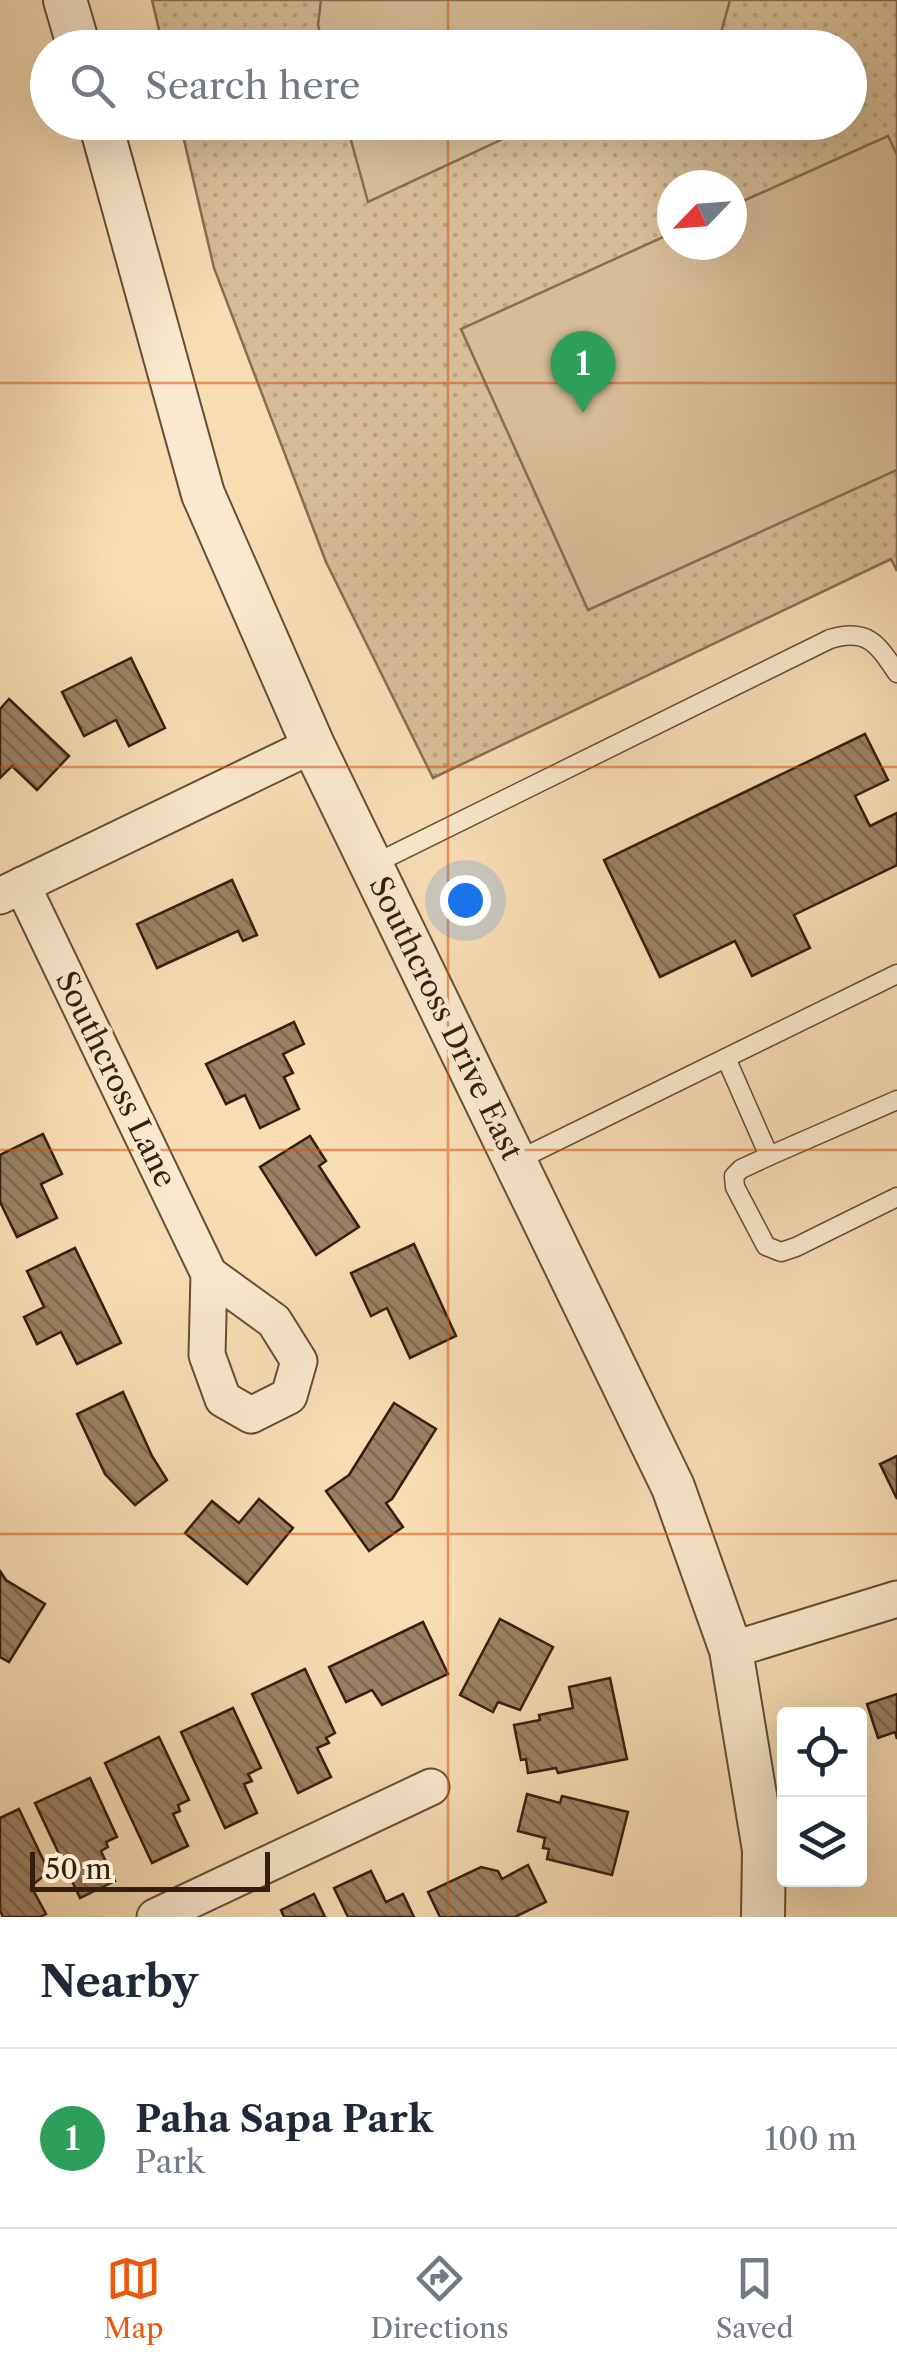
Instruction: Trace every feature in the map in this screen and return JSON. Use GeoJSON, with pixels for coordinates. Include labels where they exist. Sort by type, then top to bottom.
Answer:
{"type":"FeatureCollection","features":[{"type":"Feature","properties":{"kind":"street"},"geometry":{"type":"LineString","coordinates":[[65,0],[74,30]]}},
{"type":"Feature","properties":{"kind":"street","name":"Southcross Drive East"},"geometry":{"type":"LineString","coordinates":[[105,140],[204,494],[313,745],[673,1487],[731,1650],[764,1850],[762,1917]]}},
{"type":"Feature","properties":{"kind":"street","name":"Southcross Lane"},"geometry":{"type":"LineString","coordinates":[[209,1274],[11,890],[313,745]]}},
{"type":"Feature","properties":{"kind":"street"},"geometry":{"type":"LineString","coordinates":[[731,1650],[897,1599]]}},
{"type":"Feature","properties":{"kind":"street"},"geometry":{"type":"LineString","coordinates":[[156,1917],[431,1788]]}},
{"type":"Feature","properties":{"kind":"lane"},"geometry":{"type":"LineString","coordinates":[[372,866],[830,638],[850,633],[870,639],[897,672]]}},
{"type":"Feature","properties":{"kind":"lane"},"geometry":{"type":"LineString","coordinates":[[515,1161],[896,977]]}},
{"type":"Feature","properties":{"kind":"lane"},"geometry":{"type":"LineString","coordinates":[[726,1058],[770,1156]]}},
{"type":"Feature","properties":{"kind":"lane"},"geometry":{"type":"LineString","coordinates":[[897,1100],[741,1169],[734,1176],[759,1236],[771,1250],[781,1252],[897,1197]]}},
{"type":"Feature","properties":{"kind":"shaded area"},"geometry":{"type":"Polygon","coordinates":[[[152,0],[897,0],[897,571],[891,559],[433,778],[326,562],[214,268],[184,140],[867,140],[867,30],[159,30],[152,0]]]}},
{"type":"Feature","properties":{"kind":"shaded area"},"geometry":{"type":"Polygon","coordinates":[[[321,0],[730,0],[722,30],[319,30],[321,0]]]}},
{"type":"Feature","properties":{"kind":"shaded area"},"geometry":{"type":"Polygon","coordinates":[[[888,136],[897,155],[897,470],[588,610],[461,329],[657,240],[657,260],[747,260],[747,199],[888,136]]]}},
{"type":"Feature","properties":{"kind":"shaded area"},"geometry":{"type":"Polygon","coordinates":[[[351,140],[501,140],[368,202],[351,140]]]}},
{"type":"Feature","properties":{"kind":"building"},"geometry":{"type":"Polygon","coordinates":[[[131,658],[165,728],[129,746],[116,720],[84,736],[62,692],[131,658]]]}},
{"type":"Feature","properties":{"kind":"building"},"geometry":{"type":"Polygon","coordinates":[[[9,699],[69,756],[37,790],[12,766],[0,778],[0,709],[9,699]]]}},
{"type":"Feature","properties":{"kind":"building"},"geometry":{"type":"Polygon","coordinates":[[[865,734],[888,780],[855,796],[870,826],[897,813],[897,865],[794,915],[810,948],[752,976],[735,941],[660,977],[604,860],[865,734]]]}},
{"type":"Feature","properties":{"kind":"building"},"geometry":{"type":"Polygon","coordinates":[[[232,880],[257,935],[243,941],[238,931],[157,968],[137,924],[232,880]]]}},
{"type":"Feature","properties":{"kind":"building"},"geometry":{"type":"Polygon","coordinates":[[[294,1022],[304,1044],[283,1054],[293,1073],[284,1077],[299,1109],[260,1128],[245,1095],[226,1104],[206,1064],[294,1022]]]}},
{"type":"Feature","properties":{"kind":"building"},"geometry":{"type":"Polygon","coordinates":[[[43,1134],[62,1174],[41,1184],[57,1218],[17,1237],[0,1202],[0,1155],[43,1134]]]}},
{"type":"Feature","properties":{"kind":"building"},"geometry":{"type":"Polygon","coordinates":[[[310,1136],[326,1161],[319,1166],[359,1227],[316,1255],[260,1167],[310,1136]]]}},
{"type":"Feature","properties":{"kind":"building"},"geometry":{"type":"Polygon","coordinates":[[[414,1244],[456,1336],[410,1358],[387,1308],[371,1316],[351,1273],[414,1244]]]}},
{"type":"Feature","properties":{"kind":"building"},"geometry":{"type":"Polygon","coordinates":[[[75,1248],[121,1343],[77,1364],[61,1332],[37,1344],[24,1317],[44,1307],[27,1271],[75,1248]]]}},
{"type":"Feature","properties":{"kind":"building"},"geometry":{"type":"Polygon","coordinates":[[[123,1392],[167,1480],[135,1505],[105,1474],[77,1414],[123,1392]]]}},
{"type":"Feature","properties":{"kind":"building"},"geometry":{"type":"Polygon","coordinates":[[[394,1403],[436,1429],[386,1503],[403,1527],[369,1551],[326,1491],[349,1475],[394,1403]]]}},
{"type":"Feature","properties":{"kind":"building"},"geometry":{"type":"Polygon","coordinates":[[[897,1456],[897,1499],[880,1464],[897,1456]]]}},
{"type":"Feature","properties":{"kind":"building"},"geometry":{"type":"Polygon","coordinates":[[[259,1499],[293,1528],[247,1584],[185,1533],[212,1501],[239,1523],[259,1499]]]}},
{"type":"Feature","properties":{"kind":"building"},"geometry":{"type":"Polygon","coordinates":[[[0,1571],[6,1580],[45,1604],[9,1662],[0,1657],[0,1571]]]}},
{"type":"Feature","properties":{"kind":"building"},"geometry":{"type":"Polygon","coordinates":[[[500,1619],[553,1647],[520,1710],[498,1702],[493,1712],[460,1695],[500,1619]]]}},
{"type":"Feature","properties":{"kind":"building"},"geometry":{"type":"Polygon","coordinates":[[[423,1622],[448,1674],[382,1705],[372,1690],[346,1702],[329,1667],[423,1622]]]}},
{"type":"Feature","properties":{"kind":"building"},"geometry":{"type":"Polygon","coordinates":[[[305,1669],[335,1733],[326,1738],[329,1743],[317,1748],[331,1777],[298,1793],[252,1694],[305,1669]]]}},
{"type":"Feature","properties":{"kind":"building"},"geometry":{"type":"Polygon","coordinates":[[[610,1678],[627,1759],[558,1773],[556,1768],[528,1773],[526,1759],[521,1760],[514,1725],[573,1708],[569,1687],[610,1678]]]}},
{"type":"Feature","properties":{"kind":"building"},"geometry":{"type":"Polygon","coordinates":[[[897,1694],[897,1739],[895,1732],[878,1738],[867,1704],[897,1694]]]}},
{"type":"Feature","properties":{"kind":"building"},"geometry":{"type":"Polygon","coordinates":[[[233,1708],[261,1768],[248,1774],[252,1781],[244,1784],[257,1813],[225,1828],[181,1732],[233,1708]]]}},
{"type":"Feature","properties":{"kind":"building"},"geometry":{"type":"Polygon","coordinates":[[[159,1737],[189,1800],[178,1805],[180,1811],[173,1814],[188,1846],[152,1863],[105,1763],[159,1737]]]}},
{"type":"Feature","properties":{"kind":"building"},"geometry":{"type":"Polygon","coordinates":[[[90,1778],[117,1837],[106,1842],[108,1847],[101,1851],[115,1881],[80,1898],[35,1803],[90,1778]]]}},
{"type":"Feature","properties":{"kind":"building"},"geometry":{"type":"Polygon","coordinates":[[[527,1794],[560,1803],[562,1796],[628,1812],[612,1875],[547,1859],[545,1838],[518,1831],[527,1794]]]}},
{"type":"Feature","properties":{"kind":"building"},"geometry":{"type":"Polygon","coordinates":[[[19,1809],[49,1872],[31,1886],[46,1914],[40,1917],[3,1917],[0,1910],[0,1818],[19,1809]]]}},
{"type":"Feature","properties":{"kind":"building"},"geometry":{"type":"Polygon","coordinates":[[[528,1865],[546,1902],[515,1917],[440,1917],[428,1892],[481,1867],[498,1871],[502,1879],[528,1865]]]}},
{"type":"Feature","properties":{"kind":"building"},"geometry":{"type":"Polygon","coordinates":[[[371,1871],[386,1902],[403,1894],[414,1917],[348,1917],[334,1888],[371,1871]]]}},
{"type":"Feature","properties":{"kind":"building"},"geometry":{"type":"Polygon","coordinates":[[[314,1894],[325,1917],[284,1917],[281,1910],[314,1894]]]}},
{"type":"Feature","properties":{"kind":"place","name":"Paha Sapa Park"},"geometry":{"type":"Point","coordinates":[583,413]}}]}
